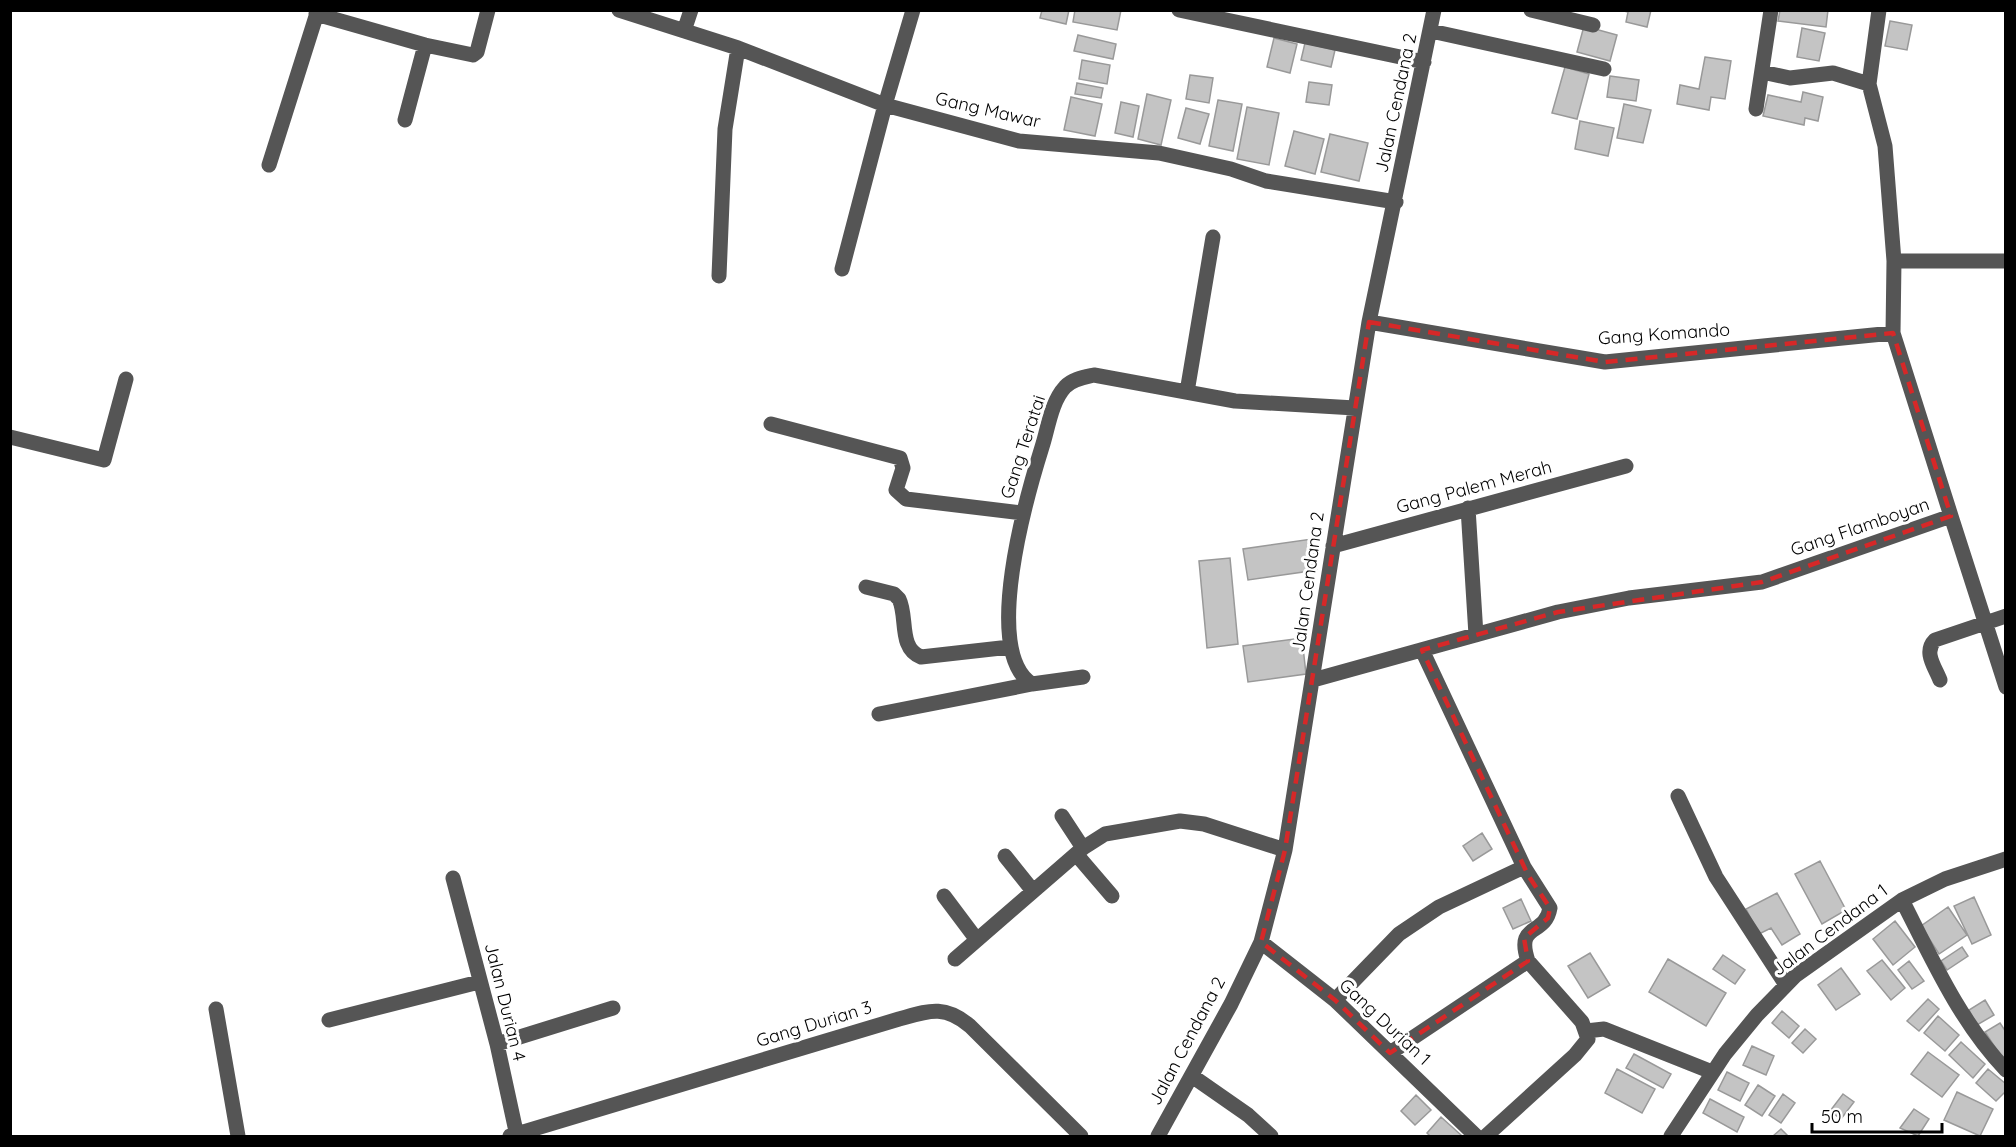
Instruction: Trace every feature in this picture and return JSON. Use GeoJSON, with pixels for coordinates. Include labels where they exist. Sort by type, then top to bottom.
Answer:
{"type":"FeatureCollection","features":[{"type":"Feature","properties":{"kind":"street"},"geometry":{"type":"LineString","coordinates":[[269,165],[317,12],[425,45],[473,55],[477,52],[488,10]]}},
{"type":"Feature","properties":{"kind":"street","name":"Gang Mawar"},"geometry":{"type":"LineString","coordinates":[[619,10],[738,48],[885,105],[1019,141],[1159,153],[1231,170],[1266,182],[1396,202]]}},
{"type":"Feature","properties":{"kind":"street"},"geometry":{"type":"LineString","coordinates":[[684,31],[691,10]]}},
{"type":"Feature","properties":{"kind":"street"},"geometry":{"type":"LineString","coordinates":[[842,269],[885,105],[914,10]]}},
{"type":"Feature","properties":{"kind":"street"},"geometry":{"type":"LineString","coordinates":[[1179,10],[1424,62]]}},
{"type":"Feature","properties":{"kind":"street","name":"Jalan Cendana 2"},"geometry":{"type":"LineString","coordinates":[[1158,1137],[1261,942],[1285,850],[1370,322],[1434,10]]}},
{"type":"Feature","properties":{"kind":"street"},"geometry":{"type":"LineString","coordinates":[[1531,10],[1593,25]]}},
{"type":"Feature","properties":{"kind":"street"},"geometry":{"type":"LineString","coordinates":[[1755,109],[1771,10]]}},
{"type":"Feature","properties":{"kind":"street"},"geometry":{"type":"LineString","coordinates":[[1762,72],[1790,78],[1833,73],[1869,84],[1879,10]]}},
{"type":"Feature","properties":{"kind":"street"},"geometry":{"type":"LineString","coordinates":[[1431,31],[1604,69]]}},
{"type":"Feature","properties":{"kind":"street"},"geometry":{"type":"LineString","coordinates":[[405,120],[425,45]]}},
{"type":"Feature","properties":{"kind":"street"},"geometry":{"type":"LineString","coordinates":[[719,276],[725,129],[738,48]]}},
{"type":"Feature","properties":{"kind":"street","name":"Gang Flamboyan"},"geometry":{"type":"LineString","coordinates":[[1313,680],[1558,612],[1629,598],[1762,582],[1951,516],[1893,333],[1894,261],[1885,146],[1869,84]]}},
{"type":"Feature","properties":{"kind":"street"},"geometry":{"type":"LineString","coordinates":[[1187,392],[1213,237]]}},
{"type":"Feature","properties":{"kind":"street"},"geometry":{"type":"LineString","coordinates":[[1894,261],[2006,261]]}},
{"type":"Feature","properties":{"kind":"street","name":"Gang Komando"},"geometry":{"type":"LineString","coordinates":[[1370,322],[1605,362],[1893,333]]}},
{"type":"Feature","properties":{"kind":"street","name":"Gang Teratai"},"geometry":{"type":"LineString","coordinates":[[1032,684],[1017,671],[1010,647],[1011,577],[1022,513],[1056,403],[1065,386],[1094,375],[1235,401],[1355,408]]}},
{"type":"Feature","properties":{"kind":"street"},"geometry":{"type":"LineString","coordinates":[[10,437],[104,460],[126,379]]}},
{"type":"Feature","properties":{"kind":"street"},"geometry":{"type":"LineString","coordinates":[[771,424],[900,458],[903,468],[896,490],[906,499],[1022,513]]}},
{"type":"Feature","properties":{"kind":"street","name":"Gang Palem Merah"},"geometry":{"type":"LineString","coordinates":[[1333,546],[1626,466]]}},
{"type":"Feature","properties":{"kind":"street"},"geometry":{"type":"LineString","coordinates":[[1468,508],[1476,635]]}},
{"type":"Feature","properties":{"kind":"street"},"geometry":{"type":"LineString","coordinates":[[1951,516],[2006,687]]}},
{"type":"Feature","properties":{"kind":"street"},"geometry":{"type":"LineString","coordinates":[[866,587],[894,594],[898,599],[908,647],[914,654],[921,657],[1010,647]]}},
{"type":"Feature","properties":{"kind":"street"},"geometry":{"type":"LineString","coordinates":[[1940,680],[1928,651],[1935,640],[2006,616]]}},
{"type":"Feature","properties":{"kind":"street"},"geometry":{"type":"LineString","coordinates":[[1422,650],[1524,867],[1550,908],[1548,918],[1524,938],[1522,946],[1527,961],[1582,1022],[1588,1040],[1575,1055],[1486,1137]]}},
{"type":"Feature","properties":{"kind":"street"},"geometry":{"type":"LineString","coordinates":[[879,714],[1032,684],[1083,677]]}},
{"type":"Feature","properties":{"kind":"street"},"geometry":{"type":"LineString","coordinates":[[1678,796],[1716,877],[1786,985]]}},
{"type":"Feature","properties":{"kind":"street"},"geometry":{"type":"LineString","coordinates":[[1062,816],[1080,851],[1113,896]]}},
{"type":"Feature","properties":{"kind":"street"},"geometry":{"type":"LineString","coordinates":[[955,959],[1080,851],[1105,834],[1180,821],[1204,824],[1285,850]]}},
{"type":"Feature","properties":{"kind":"street"},"geometry":{"type":"LineString","coordinates":[[1005,856],[1034,891]]}},
{"type":"Feature","properties":{"kind":"street","name":"Jalan Cendana 1"},"geometry":{"type":"LineString","coordinates":[[1671,1137],[1712,1072],[1757,1015],[1795,976],[1902,900],[1945,879],[2006,859]]}},
{"type":"Feature","properties":{"kind":"street"},"geometry":{"type":"LineString","coordinates":[[1335,1000],[1399,934],[1439,907],[1524,867]]}},
{"type":"Feature","properties":{"kind":"street","name":"Jalan Durian 4"},"geometry":{"type":"LineString","coordinates":[[453,878],[497,1044],[514,1136]]}},
{"type":"Feature","properties":{"kind":"street"},"geometry":{"type":"LineString","coordinates":[[944,896],[977,940]]}},
{"type":"Feature","properties":{"kind":"street"},"geometry":{"type":"LineString","coordinates":[[1902,900],[1950,993],[1984,1048],[2006,1070]]}},
{"type":"Feature","properties":{"kind":"street","name":"Gang Durian 1"},"geometry":{"type":"LineString","coordinates":[[1261,942],[1335,1000],[1476,1137]]}},
{"type":"Feature","properties":{"kind":"street"},"geometry":{"type":"LineString","coordinates":[[1390,1053],[1527,961]]}},
{"type":"Feature","properties":{"kind":"street"},"geometry":{"type":"LineString","coordinates":[[329,1020],[479,982]]}},
{"type":"Feature","properties":{"kind":"street"},"geometry":{"type":"LineString","coordinates":[[497,1044],[613,1008]]}},
{"type":"Feature","properties":{"kind":"street"},"geometry":{"type":"LineString","coordinates":[[216,1009],[238,1137]]}},
{"type":"Feature","properties":{"kind":"street","name":"Gang Durian 3"},"geometry":{"type":"LineString","coordinates":[[514,1136],[899,1019],[940,1010],[959,1016],[1081,1137]]}},
{"type":"Feature","properties":{"kind":"street"},"geometry":{"type":"LineString","coordinates":[[1586,1031],[1604,1029],[1712,1072]]}},
{"type":"Feature","properties":{"kind":"street"},"geometry":{"type":"LineString","coordinates":[[1192,1076],[1248,1115],[1271,1137]]}},
{"type":"Feature","properties":{"kind":"highlighted area"},"geometry":{"type":"Polygon","coordinates":[[[1369,322],[1605,362],[1893,333],[1951,516],[1762,582],[1558,612],[1422,650],[1528,875],[1550,908],[1548,918],[1524,938],[1528,961],[1390,1053],[1335,1000],[1261,942],[1285,850],[1369,322]]]}},
{"type":"Feature","properties":{"kind":"building"},"geometry":{"type":"Polygon","coordinates":[[[1042,10],[1069,10],[1066,24],[1040,18],[1042,10]]]}},
{"type":"Feature","properties":{"kind":"building"},"geometry":{"type":"Polygon","coordinates":[[[1075,10],[1121,10],[1117,30],[1073,22],[1075,10]]]}},
{"type":"Feature","properties":{"kind":"building"},"geometry":{"type":"Polygon","coordinates":[[[1620,10],[1651,10],[1647,27],[1626,22],[1628,12],[1620,10]]]}},
{"type":"Feature","properties":{"kind":"building"},"geometry":{"type":"Polygon","coordinates":[[[1780,10],[1828,10],[1826,27],[1778,21],[1780,10]]]}},
{"type":"Feature","properties":{"kind":"building"},"geometry":{"type":"Polygon","coordinates":[[[1890,21],[1912,25],[1907,50],[1885,46],[1890,21]]]}},
{"type":"Feature","properties":{"kind":"building"},"geometry":{"type":"Polygon","coordinates":[[[1584,26],[1617,35],[1610,61],[1577,52],[1584,26]]]}},
{"type":"Feature","properties":{"kind":"building"},"geometry":{"type":"Polygon","coordinates":[[[1802,28],[1825,33],[1819,61],[1797,57],[1802,28]]]}},
{"type":"Feature","properties":{"kind":"building"},"geometry":{"type":"Polygon","coordinates":[[[1078,35],[1116,44],[1113,59],[1074,51],[1078,35]]]}},
{"type":"Feature","properties":{"kind":"building"},"geometry":{"type":"Polygon","coordinates":[[[1274,38],[1297,44],[1290,73],[1267,67],[1274,38]]]}},
{"type":"Feature","properties":{"kind":"building"},"geometry":{"type":"Polygon","coordinates":[[[1305,43],[1335,50],[1331,67],[1301,60],[1305,43]]]}},
{"type":"Feature","properties":{"kind":"building"},"geometry":{"type":"Polygon","coordinates":[[[1705,57],[1731,61],[1725,99],[1711,97],[1709,110],[1677,104],[1680,85],[1699,89],[1705,57]]]}},
{"type":"Feature","properties":{"kind":"building"},"geometry":{"type":"Polygon","coordinates":[[[1082,60],[1110,65],[1107,84],[1079,79],[1082,60]]]}},
{"type":"Feature","properties":{"kind":"building"},"geometry":{"type":"Polygon","coordinates":[[[1565,67],[1589,74],[1577,119],[1552,113],[1565,67]]]}},
{"type":"Feature","properties":{"kind":"building"},"geometry":{"type":"Polygon","coordinates":[[[1190,75],[1213,78],[1209,103],[1186,99],[1190,75]]]}},
{"type":"Feature","properties":{"kind":"building"},"geometry":{"type":"Polygon","coordinates":[[[1610,76],[1639,80],[1636,101],[1607,97],[1610,76]]]}},
{"type":"Feature","properties":{"kind":"building"},"geometry":{"type":"Polygon","coordinates":[[[1309,82],[1332,85],[1329,105],[1306,102],[1309,82]]]}},
{"type":"Feature","properties":{"kind":"building"},"geometry":{"type":"Polygon","coordinates":[[[1077,83],[1103,88],[1101,98],[1075,94],[1077,83]]]}},
{"type":"Feature","properties":{"kind":"building"},"geometry":{"type":"Polygon","coordinates":[[[1803,92],[1823,97],[1818,121],[1805,118],[1804,125],[1763,116],[1768,95],[1801,102],[1803,92]]]}},
{"type":"Feature","properties":{"kind":"building"},"geometry":{"type":"Polygon","coordinates":[[[1147,94],[1171,100],[1161,145],[1138,139],[1147,94]]]}},
{"type":"Feature","properties":{"kind":"building"},"geometry":{"type":"Polygon","coordinates":[[[1071,97],[1102,104],[1095,136],[1064,130],[1071,97]]]}},
{"type":"Feature","properties":{"kind":"building"},"geometry":{"type":"Polygon","coordinates":[[[1218,100],[1242,104],[1233,151],[1209,146],[1218,100]]]}},
{"type":"Feature","properties":{"kind":"building"},"geometry":{"type":"Polygon","coordinates":[[[1121,102],[1139,106],[1133,137],[1115,133],[1121,102]]]}},
{"type":"Feature","properties":{"kind":"building"},"geometry":{"type":"Polygon","coordinates":[[[1624,104],[1651,110],[1643,143],[1617,138],[1624,104]]]}},
{"type":"Feature","properties":{"kind":"building"},"geometry":{"type":"Polygon","coordinates":[[[1247,107],[1279,113],[1269,165],[1237,159],[1247,107]]]}},
{"type":"Feature","properties":{"kind":"building"},"geometry":{"type":"Polygon","coordinates":[[[1186,108],[1209,114],[1200,144],[1178,138],[1186,108]]]}},
{"type":"Feature","properties":{"kind":"building"},"geometry":{"type":"Polygon","coordinates":[[[1580,121],[1614,128],[1608,156],[1575,149],[1580,121]]]}},
{"type":"Feature","properties":{"kind":"building"},"geometry":{"type":"Polygon","coordinates":[[[1294,131],[1324,139],[1315,174],[1285,166],[1294,131]]]}},
{"type":"Feature","properties":{"kind":"building"},"geometry":{"type":"Polygon","coordinates":[[[1330,134],[1368,143],[1359,181],[1321,172],[1330,134]]]}},
{"type":"Feature","properties":{"kind":"building"},"geometry":{"type":"Polygon","coordinates":[[[1312,539],[1317,570],[1248,580],[1243,549],[1312,539]]]}},
{"type":"Feature","properties":{"kind":"building"},"geometry":{"type":"Polygon","coordinates":[[[1230,558],[1238,644],[1207,648],[1199,561],[1230,558]]]}},
{"type":"Feature","properties":{"kind":"building"},"geometry":{"type":"Polygon","coordinates":[[[1302,638],[1306,674],[1248,682],[1243,646],[1302,638]]]}},
{"type":"Feature","properties":{"kind":"building"},"geometry":{"type":"Polygon","coordinates":[[[1482,833],[1492,849],[1473,861],[1463,846],[1482,833]]]}},
{"type":"Feature","properties":{"kind":"building"},"geometry":{"type":"Polygon","coordinates":[[[1820,861],[1846,910],[1822,924],[1795,874],[1820,861]]]}},
{"type":"Feature","properties":{"kind":"building"},"geometry":{"type":"Polygon","coordinates":[[[1777,893],[1800,934],[1782,945],[1771,928],[1759,934],[1746,909],[1777,893]]]}},
{"type":"Feature","properties":{"kind":"building"},"geometry":{"type":"Polygon","coordinates":[[[1974,897],[1991,935],[1972,944],[1954,906],[1974,897]]]}},
{"type":"Feature","properties":{"kind":"building"},"geometry":{"type":"Polygon","coordinates":[[[1521,899],[1531,921],[1513,929],[1503,908],[1521,899]]]}},
{"type":"Feature","properties":{"kind":"building"},"geometry":{"type":"Polygon","coordinates":[[[1948,907],[1967,935],[1939,954],[1921,926],[1948,907]]]}},
{"type":"Feature","properties":{"kind":"building"},"geometry":{"type":"Polygon","coordinates":[[[1895,921],[1915,947],[1893,965],[1873,939],[1895,921]]]}},
{"type":"Feature","properties":{"kind":"building"},"geometry":{"type":"Polygon","coordinates":[[[1962,947],[1968,956],[1947,970],[1941,961],[1962,947]]]}},
{"type":"Feature","properties":{"kind":"building"},"geometry":{"type":"Polygon","coordinates":[[[1590,953],[1610,985],[1588,998],[1568,966],[1590,953]]]}},
{"type":"Feature","properties":{"kind":"building"},"geometry":{"type":"Polygon","coordinates":[[[1723,955],[1745,970],[1735,984],[1713,969],[1723,955]]]}},
{"type":"Feature","properties":{"kind":"building"},"geometry":{"type":"Polygon","coordinates":[[[1668,959],[1726,993],[1706,1026],[1649,992],[1668,959]]]}},
{"type":"Feature","properties":{"kind":"building"},"geometry":{"type":"Polygon","coordinates":[[[1882,960],[1905,988],[1891,1000],[1867,971],[1882,960]]]}},
{"type":"Feature","properties":{"kind":"building"},"geometry":{"type":"Polygon","coordinates":[[[1909,961],[1924,981],[1912,989],[1898,970],[1909,961]]]}},
{"type":"Feature","properties":{"kind":"building"},"geometry":{"type":"Polygon","coordinates":[[[1841,968],[1860,994],[1836,1010],[1818,985],[1841,968]]]}},
{"type":"Feature","properties":{"kind":"building"},"geometry":{"type":"Polygon","coordinates":[[[1928,999],[1939,1009],[1919,1031],[1907,1021],[1928,999]]]}},
{"type":"Feature","properties":{"kind":"building"},"geometry":{"type":"Polygon","coordinates":[[[1985,1000],[1994,1015],[1977,1025],[1969,1010],[1985,1000]]]}},
{"type":"Feature","properties":{"kind":"building"},"geometry":{"type":"Polygon","coordinates":[[[1782,1011],[1799,1026],[1789,1038],[1772,1023],[1782,1011]]]}},
{"type":"Feature","properties":{"kind":"building"},"geometry":{"type":"Polygon","coordinates":[[[1938,1016],[1959,1035],[1945,1051],[1924,1033],[1938,1016]]]}},
{"type":"Feature","properties":{"kind":"building"},"geometry":{"type":"Polygon","coordinates":[[[2000,1023],[2006,1032],[2006,1064],[1985,1032],[2000,1023]]]}},
{"type":"Feature","properties":{"kind":"building"},"geometry":{"type":"Polygon","coordinates":[[[1805,1029],[1816,1039],[1803,1053],[1792,1043],[1805,1029]]]}},
{"type":"Feature","properties":{"kind":"building"},"geometry":{"type":"Polygon","coordinates":[[[1961,1042],[1985,1064],[1973,1078],[1949,1055],[1961,1042]]]}},
{"type":"Feature","properties":{"kind":"building"},"geometry":{"type":"Polygon","coordinates":[[[1752,1046],[1774,1056],[1766,1075],[1743,1065],[1752,1046]]]}},
{"type":"Feature","properties":{"kind":"building"},"geometry":{"type":"Polygon","coordinates":[[[1928,1052],[1959,1075],[1942,1097],[1911,1074],[1928,1052]]]}},
{"type":"Feature","properties":{"kind":"building"},"geometry":{"type":"Polygon","coordinates":[[[1634,1054],[1671,1074],[1663,1088],[1626,1068],[1634,1054]]]}},
{"type":"Feature","properties":{"kind":"building"},"geometry":{"type":"Polygon","coordinates":[[[1617,1069],[1655,1089],[1642,1113],[1605,1093],[1617,1069]]]}},
{"type":"Feature","properties":{"kind":"building"},"geometry":{"type":"Polygon","coordinates":[[[1988,1069],[2006,1084],[2006,1091],[1996,1101],[1976,1083],[1988,1069]]]}},
{"type":"Feature","properties":{"kind":"building"},"geometry":{"type":"Polygon","coordinates":[[[1727,1072],[1749,1083],[1740,1101],[1718,1090],[1727,1072]]]}},
{"type":"Feature","properties":{"kind":"building"},"geometry":{"type":"Polygon","coordinates":[[[1758,1085],[1775,1096],[1762,1116],[1745,1105],[1758,1085]]]}},
{"type":"Feature","properties":{"kind":"building"},"geometry":{"type":"Polygon","coordinates":[[[1957,1092],[1993,1109],[1980,1136],[1944,1120],[1957,1092]]]}},
{"type":"Feature","properties":{"kind":"building"},"geometry":{"type":"Polygon","coordinates":[[[1783,1094],[1795,1103],[1781,1123],[1769,1115],[1783,1094]]]}},
{"type":"Feature","properties":{"kind":"building"},"geometry":{"type":"Polygon","coordinates":[[[1843,1094],[1854,1102],[1841,1119],[1830,1111],[1843,1094]]]}},
{"type":"Feature","properties":{"kind":"building"},"geometry":{"type":"Polygon","coordinates":[[[1416,1095],[1431,1110],[1415,1125],[1401,1111],[1416,1095]]]}},
{"type":"Feature","properties":{"kind":"building"},"geometry":{"type":"Polygon","coordinates":[[[1710,1099],[1744,1117],[1737,1132],[1703,1113],[1710,1099]]]}},
{"type":"Feature","properties":{"kind":"building"},"geometry":{"type":"Polygon","coordinates":[[[1914,1109],[1929,1119],[1918,1136],[1900,1128],[1914,1109]]]}},
{"type":"Feature","properties":{"kind":"building"},"geometry":{"type":"Polygon","coordinates":[[[1441,1117],[1461,1135],[1430,1136],[1427,1133],[1441,1117]]]}},
{"type":"Feature","properties":{"kind":"building"},"geometry":{"type":"Polygon","coordinates":[[[1781,1129],[1788,1136],[1773,1136],[1781,1129]]]}}]}
